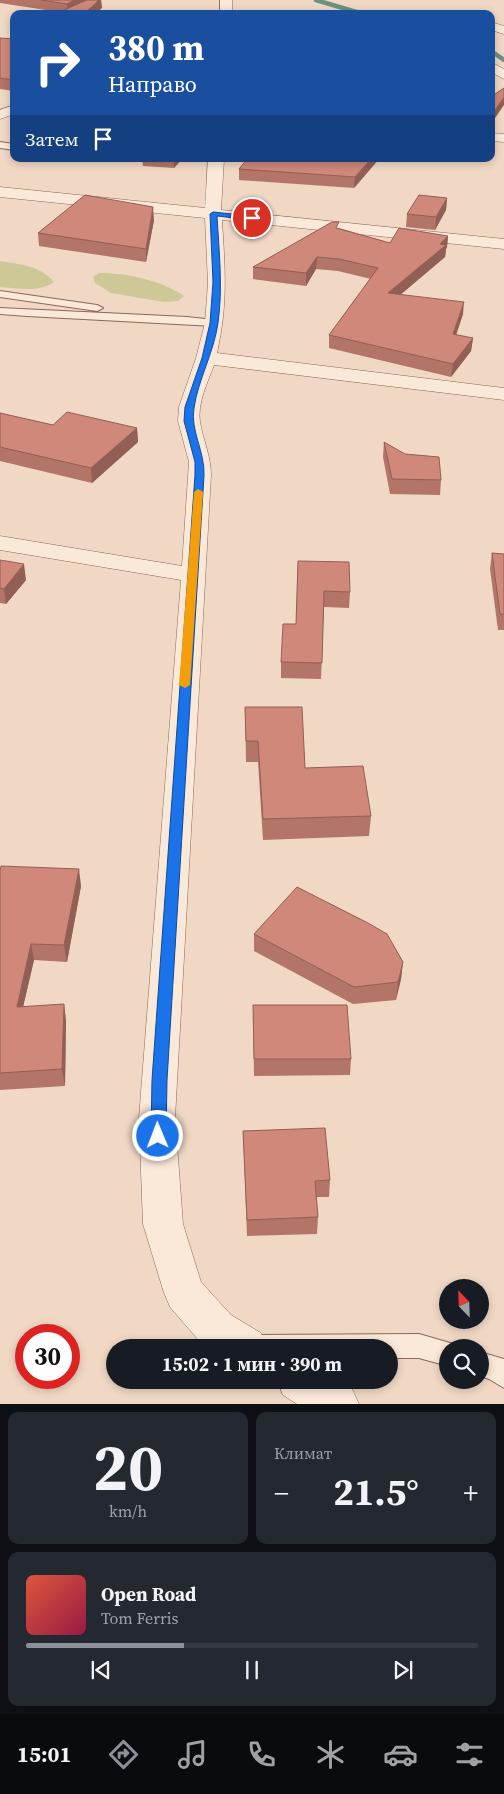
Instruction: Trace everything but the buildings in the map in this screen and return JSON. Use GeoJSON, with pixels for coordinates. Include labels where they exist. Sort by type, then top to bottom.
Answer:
{"type":"FeatureCollection","features":[{"type":"Feature","properties":{"kind":"street"},"geometry":{"type":"LineString","coordinates":[[216,162],[213,214],[217,282],[214,323],[206,358],[189,407],[189,421],[200,462],[158,1118],[163,1224],[184,1292],[216,1330],[231,1339]]}},
{"type":"Feature","properties":{"kind":"street"},"geometry":{"type":"LineString","coordinates":[[0,192],[504,244]]}},
{"type":"Feature","properties":{"kind":"street"},"geometry":{"type":"LineString","coordinates":[[206,358],[504,394]]}},
{"type":"Feature","properties":{"kind":"street"},"geometry":{"type":"LineString","coordinates":[[0,543],[192,575]]}},
{"type":"Feature","properties":{"kind":"street"},"geometry":{"type":"LineString","coordinates":[[313,1389],[337,1404]]}},
{"type":"Feature","properties":{"kind":"lane"},"geometry":{"type":"LineString","coordinates":[[0,294],[154,317],[214,323]]}},
{"type":"Feature","properties":{"kind":"lane"},"geometry":{"type":"LineString","coordinates":[[0,311],[50,315],[154,317]]}},
{"type":"Feature","properties":{"kind":"lane"},"geometry":{"type":"LineString","coordinates":[[398,1346],[418,1346],[439,1352]]}},
{"type":"Feature","properties":{"kind":"lane"},"geometry":{"type":"LineString","coordinates":[[489,1366],[495,1368],[504,1375]]}},
{"type":"Feature","properties":{"kind":"shaded area"},"geometry":{"type":"Polygon","coordinates":[[[0,261],[36,269],[43,272],[54,282],[35,289],[0,287],[0,261]]]}},
{"type":"Feature","properties":{"kind":"shaded area"},"geometry":{"type":"Polygon","coordinates":[[[99,273],[143,278],[175,290],[184,296],[178,301],[164,302],[111,293],[95,283],[93,277],[99,273]]]}},
{"type":"Feature","properties":{"kind":"waterway"},"geometry":{"type":"LineString","coordinates":[[316,0],[350,10]]}},
{"type":"Feature","properties":{"kind":"waterway"},"geometry":{"type":"LineString","coordinates":[[495,54],[504,60]]}},
{"type":"Feature","properties":{"kind":"slow traffic"},"geometry":{"type":"LineString","coordinates":[[185,685],[198,492]]}},
{"type":"Feature","properties":{"kind":"route"},"geometry":{"type":"LineString","coordinates":[[158,1136],[192,575],[200,475],[200,462],[189,421],[189,407],[206,358],[214,323],[217,282],[213,214],[252,218]]}}]}
